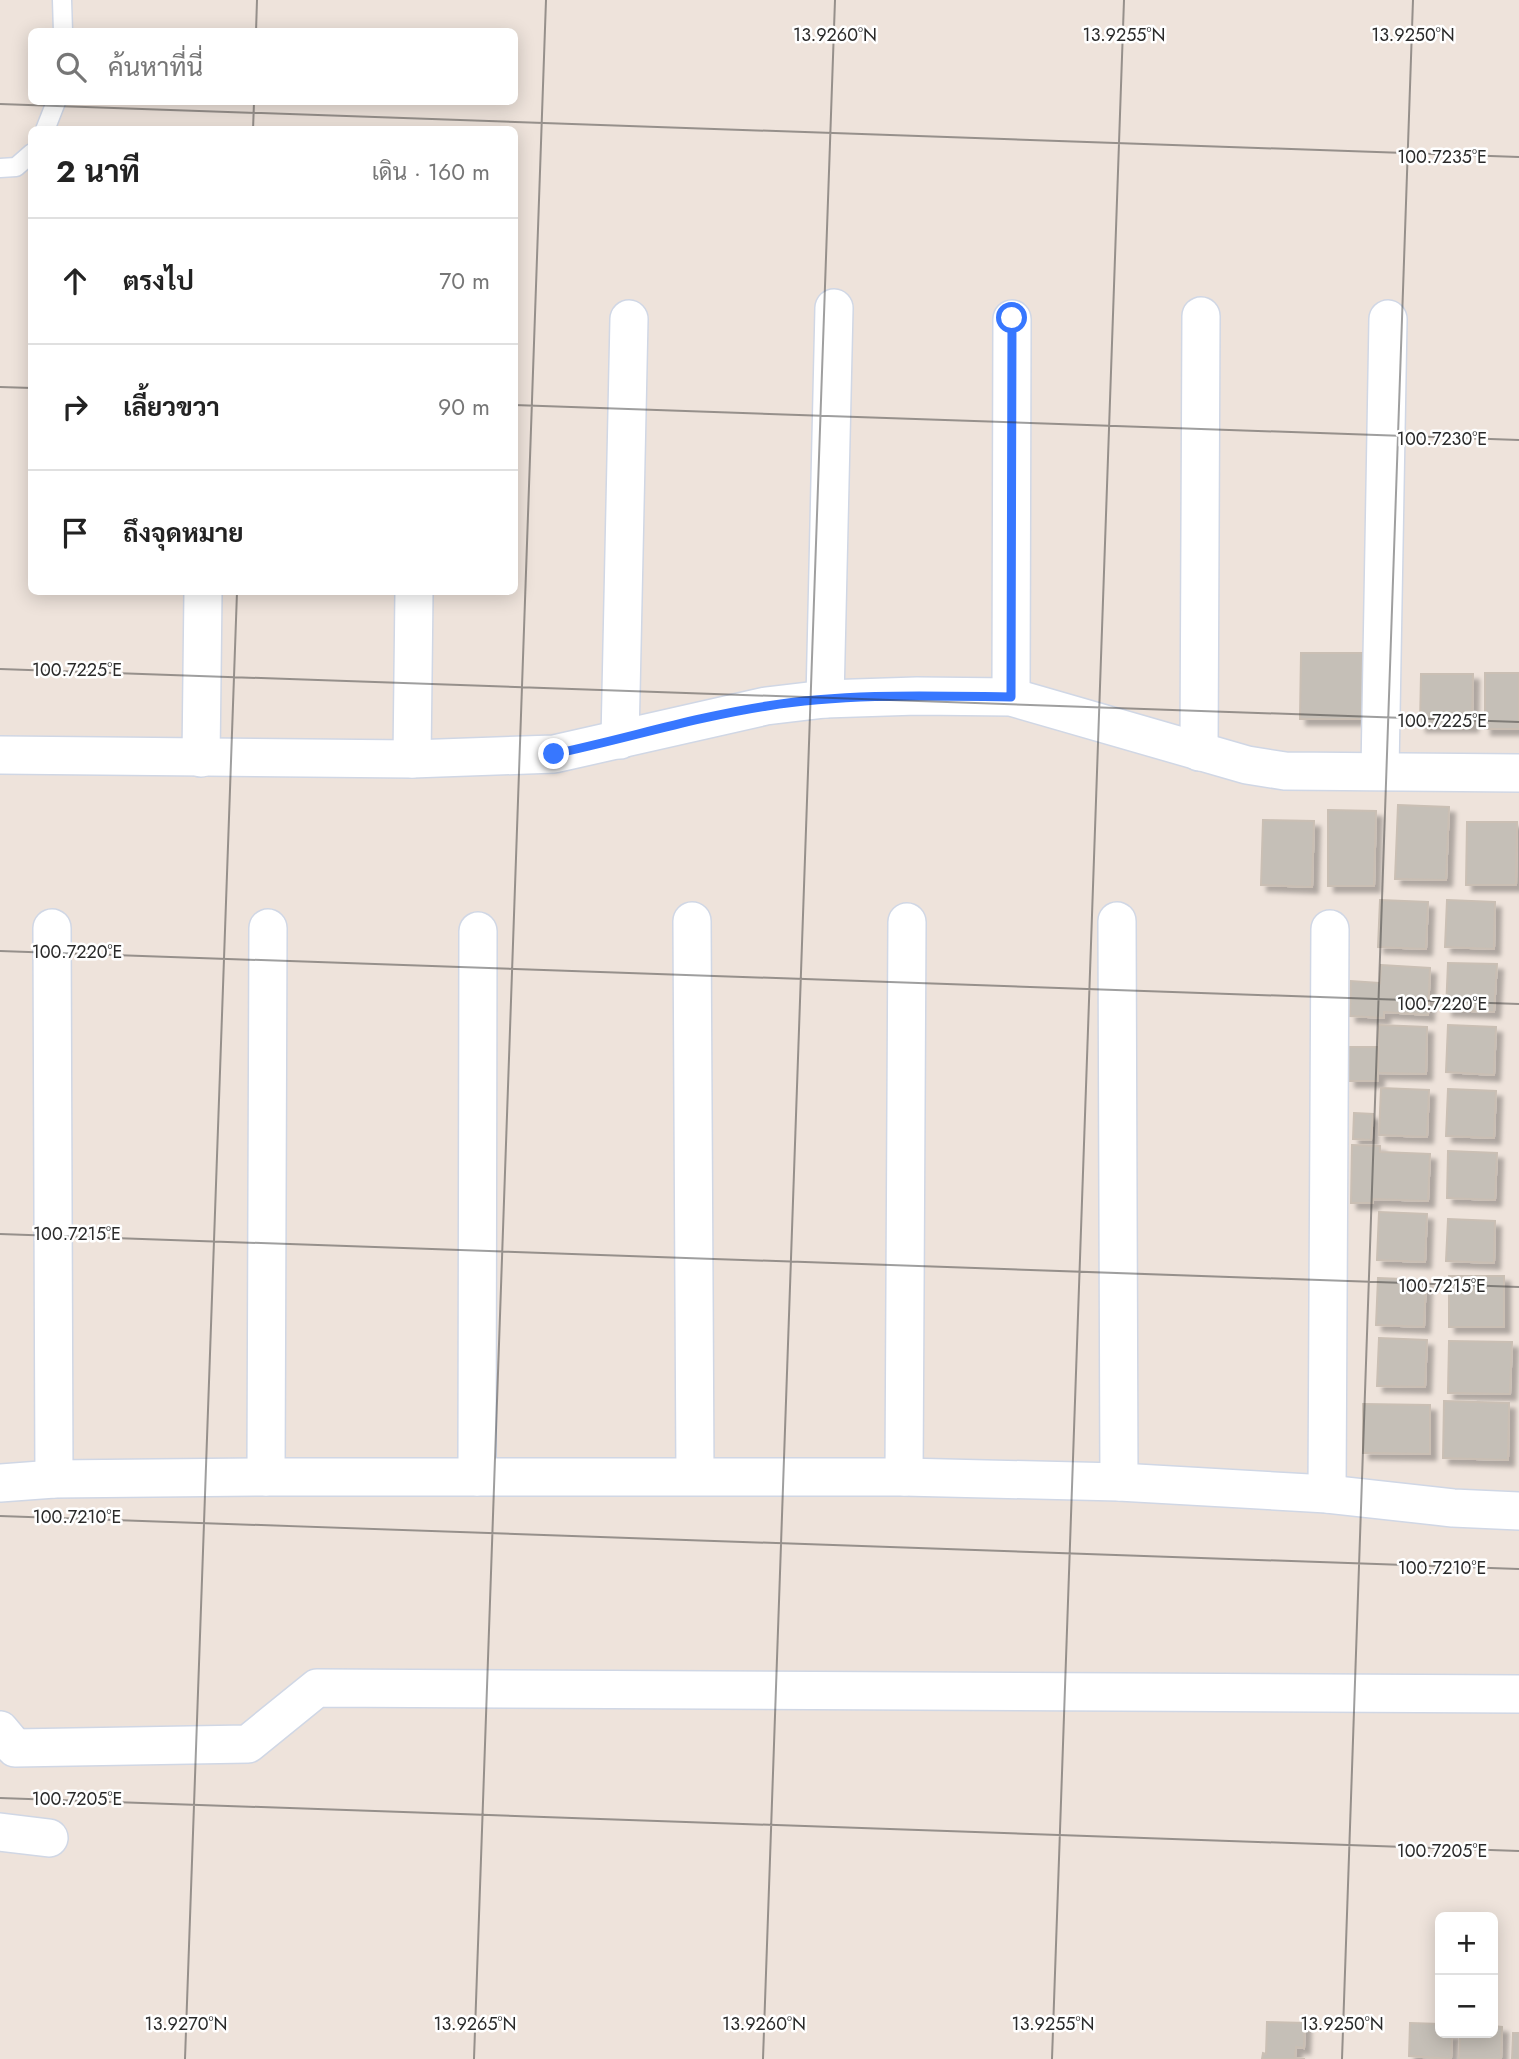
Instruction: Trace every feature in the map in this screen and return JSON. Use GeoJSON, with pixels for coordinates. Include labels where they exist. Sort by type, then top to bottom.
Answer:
{"type":"FeatureCollection","features":[{"type":"Feature","properties":{"kind":"street"},"geometry":{"type":"LineString","coordinates":[[825,699],[834,308]]}},
{"type":"Feature","properties":{"kind":"street"},"geometry":{"type":"LineString","coordinates":[[1199,752],[1201,316]]}},
{"type":"Feature","properties":{"kind":"street"},"geometry":{"type":"LineString","coordinates":[[1011,697],[1012,318]]}},
{"type":"Feature","properties":{"kind":"street"},"geometry":{"type":"LineString","coordinates":[[620,740],[629,319]]}},
{"type":"Feature","properties":{"kind":"street"},"geometry":{"type":"LineString","coordinates":[[1380,771],[1388,319]]}},
{"type":"Feature","properties":{"kind":"street"},"geometry":{"type":"LineString","coordinates":[[201,758],[203,595]]}},
{"type":"Feature","properties":{"kind":"street"},"geometry":{"type":"LineString","coordinates":[[412,759],[414,595]]}},
{"type":"Feature","properties":{"kind":"street"},"geometry":{"type":"LineString","coordinates":[[0,755],[412,759],[554,754],[766,706],[825,699],[1011,697],[1247,765],[1285,771],[1519,773]]}},
{"type":"Feature","properties":{"kind":"street"},"geometry":{"type":"LineString","coordinates":[[692,921],[695,1476]]}},
{"type":"Feature","properties":{"kind":"street"},"geometry":{"type":"LineString","coordinates":[[1117,921],[1119,1482]]}},
{"type":"Feature","properties":{"kind":"street"},"geometry":{"type":"LineString","coordinates":[[904,1477],[907,922]]}},
{"type":"Feature","properties":{"kind":"street"},"geometry":{"type":"LineString","coordinates":[[52,928],[54,1479]]}},
{"type":"Feature","properties":{"kind":"street"},"geometry":{"type":"LineString","coordinates":[[266,1477],[268,928]]}},
{"type":"Feature","properties":{"kind":"street"},"geometry":{"type":"LineString","coordinates":[[1326,1494],[1330,929]]}},
{"type":"Feature","properties":{"kind":"street"},"geometry":{"type":"LineString","coordinates":[[477,1477],[478,931]]}},
{"type":"Feature","properties":{"kind":"street"},"geometry":{"type":"LineString","coordinates":[[0,1483],[54,1479],[266,1477],[904,1477],[1119,1482],[1326,1494],[1453,1508],[1519,1511]]}},
{"type":"Feature","properties":{"kind":"street"},"geometry":{"type":"LineString","coordinates":[[0,1730],[15,1748],[248,1744],[317,1688],[1519,1694]]}},
{"type":"Feature","properties":{"kind":"street"},"geometry":{"type":"LineString","coordinates":[[0,1832],[49,1838]]}},
{"type":"Feature","properties":{"kind":"lane"},"geometry":{"type":"LineString","coordinates":[[62,0],[63,28]]}},
{"type":"Feature","properties":{"kind":"lane"},"geometry":{"type":"LineString","coordinates":[[47,126],[55,105]]}},
{"type":"Feature","properties":{"kind":"lane"},"geometry":{"type":"LineString","coordinates":[[0,168],[16,167],[28,156]]}},
{"type":"Feature","properties":{"kind":"building"},"geometry":{"type":"Polygon","coordinates":[[[1301,653],[1367,653],[1366,719],[1300,719],[1301,653]]]}},
{"type":"Feature","properties":{"kind":"building"},"geometry":{"type":"Polygon","coordinates":[[[1485,673],[1519,673],[1519,729],[1485,729],[1485,673]]]}},
{"type":"Feature","properties":{"kind":"building"},"geometry":{"type":"Polygon","coordinates":[[[1421,674],[1473,674],[1472,726],[1420,726],[1421,674]]]}},
{"type":"Feature","properties":{"kind":"building"},"geometry":{"type":"Polygon","coordinates":[[[1398,805],[1449,807],[1446,880],[1395,879],[1398,805]]]}},
{"type":"Feature","properties":{"kind":"building"},"geometry":{"type":"Polygon","coordinates":[[[1328,810],[1376,811],[1374,886],[1328,886],[1328,810]]]}},
{"type":"Feature","properties":{"kind":"building"},"geometry":{"type":"Polygon","coordinates":[[[1263,820],[1314,821],[1312,887],[1261,885],[1263,820]]]}},
{"type":"Feature","properties":{"kind":"building"},"geometry":{"type":"Polygon","coordinates":[[[1467,822],[1517,822],[1516,885],[1466,885],[1467,822]]]}},
{"type":"Feature","properties":{"kind":"building"},"geometry":{"type":"Polygon","coordinates":[[[1380,900],[1428,902],[1426,949],[1378,947],[1380,900]]]}},
{"type":"Feature","properties":{"kind":"building"},"geometry":{"type":"Polygon","coordinates":[[[1447,900],[1495,902],[1494,949],[1445,947],[1447,900]]]}},
{"type":"Feature","properties":{"kind":"building"},"geometry":{"type":"Polygon","coordinates":[[[1448,963],[1497,964],[1494,1012],[1446,1010],[1448,963]]]}},
{"type":"Feature","properties":{"kind":"building"},"geometry":{"type":"Polygon","coordinates":[[[1381,965],[1430,968],[1428,1015],[1384,1012],[1384,1018],[1350,1016],[1351,981],[1380,983],[1381,965]]]}},
{"type":"Feature","properties":{"kind":"building"},"geometry":{"type":"Polygon","coordinates":[[[1379,1025],[1427,1027],[1426,1074],[1378,1073],[1379,1025]]]}},
{"type":"Feature","properties":{"kind":"building"},"geometry":{"type":"Polygon","coordinates":[[[1448,1025],[1496,1027],[1494,1075],[1446,1072],[1448,1025]]]}},
{"type":"Feature","properties":{"kind":"building"},"geometry":{"type":"Polygon","coordinates":[[[1349,1047],[1378,1047],[1378,1081],[1349,1081],[1349,1047]]]}},
{"type":"Feature","properties":{"kind":"building"},"geometry":{"type":"Polygon","coordinates":[[[1381,1088],[1429,1090],[1427,1137],[1379,1135],[1381,1088]]]}},
{"type":"Feature","properties":{"kind":"building"},"geometry":{"type":"Polygon","coordinates":[[[1448,1089],[1496,1091],[1494,1138],[1446,1136],[1448,1089]]]}},
{"type":"Feature","properties":{"kind":"building"},"geometry":{"type":"Polygon","coordinates":[[[1354,1113],[1373,1114],[1371,1140],[1353,1139],[1354,1113]]]}},
{"type":"Feature","properties":{"kind":"building"},"geometry":{"type":"Polygon","coordinates":[[[1352,1145],[1380,1146],[1380,1152],[1430,1154],[1428,1201],[1373,1199],[1373,1203],[1351,1203],[1352,1145]]]}},
{"type":"Feature","properties":{"kind":"building"},"geometry":{"type":"Polygon","coordinates":[[[1448,1151],[1497,1153],[1495,1200],[1447,1198],[1448,1151]]]}},
{"type":"Feature","properties":{"kind":"building"},"geometry":{"type":"Polygon","coordinates":[[[1379,1212],[1427,1214],[1425,1262],[1377,1260],[1379,1212]]]}},
{"type":"Feature","properties":{"kind":"building"},"geometry":{"type":"Polygon","coordinates":[[[1448,1219],[1495,1221],[1494,1263],[1446,1261],[1448,1219]]]}},
{"type":"Feature","properties":{"kind":"building"},"geometry":{"type":"Polygon","coordinates":[[[1449,1276],[1504,1276],[1504,1327],[1449,1327],[1449,1276]]]}},
{"type":"Feature","properties":{"kind":"building"},"geometry":{"type":"Polygon","coordinates":[[[1378,1278],[1426,1280],[1424,1327],[1376,1325],[1378,1278]]]}},
{"type":"Feature","properties":{"kind":"building"},"geometry":{"type":"Polygon","coordinates":[[[1379,1338],[1427,1340],[1425,1387],[1377,1386],[1379,1338]]]}},
{"type":"Feature","properties":{"kind":"building"},"geometry":{"type":"Polygon","coordinates":[[[1449,1341],[1512,1342],[1510,1394],[1448,1393],[1449,1341]]]}},
{"type":"Feature","properties":{"kind":"building"},"geometry":{"type":"Polygon","coordinates":[[[1444,1401],[1509,1403],[1508,1460],[1443,1458],[1444,1401]]]}},
{"type":"Feature","properties":{"kind":"building"},"geometry":{"type":"Polygon","coordinates":[[[1363,1404],[1430,1405],[1430,1454],[1363,1453],[1363,1404]]]}},
{"type":"Feature","properties":{"kind":"building"},"geometry":{"type":"Polygon","coordinates":[[[1267,2022],[1305,2023],[1304,2048],[1296,2047],[1295,2058],[1305,2059],[1262,2059],[1263,2053],[1266,2054],[1267,2022]]]}},
{"type":"Feature","properties":{"kind":"building"},"geometry":{"type":"Polygon","coordinates":[[[1410,2023],[1435,2024],[1435,2038],[1452,2038],[1451,2059],[1409,2056],[1410,2023]]]}},
{"type":"Feature","properties":{"kind":"building"},"geometry":{"type":"Polygon","coordinates":[[[1498,2027],[1502,2027],[1501,2059],[1459,2059],[1460,2038],[1498,2038],[1498,2027]]]}},
{"type":"Feature","properties":{"kind":"building"},"geometry":{"type":"Polygon","coordinates":[[[1513,2033],[1519,2033],[1519,2059],[1512,2059],[1513,2033]]]}},
{"type":"Feature","properties":{"kind":"route"},"geometry":{"type":"LineString","coordinates":[[554,754],[766,706],[825,699],[1011,697],[1012,318]]}}]}
